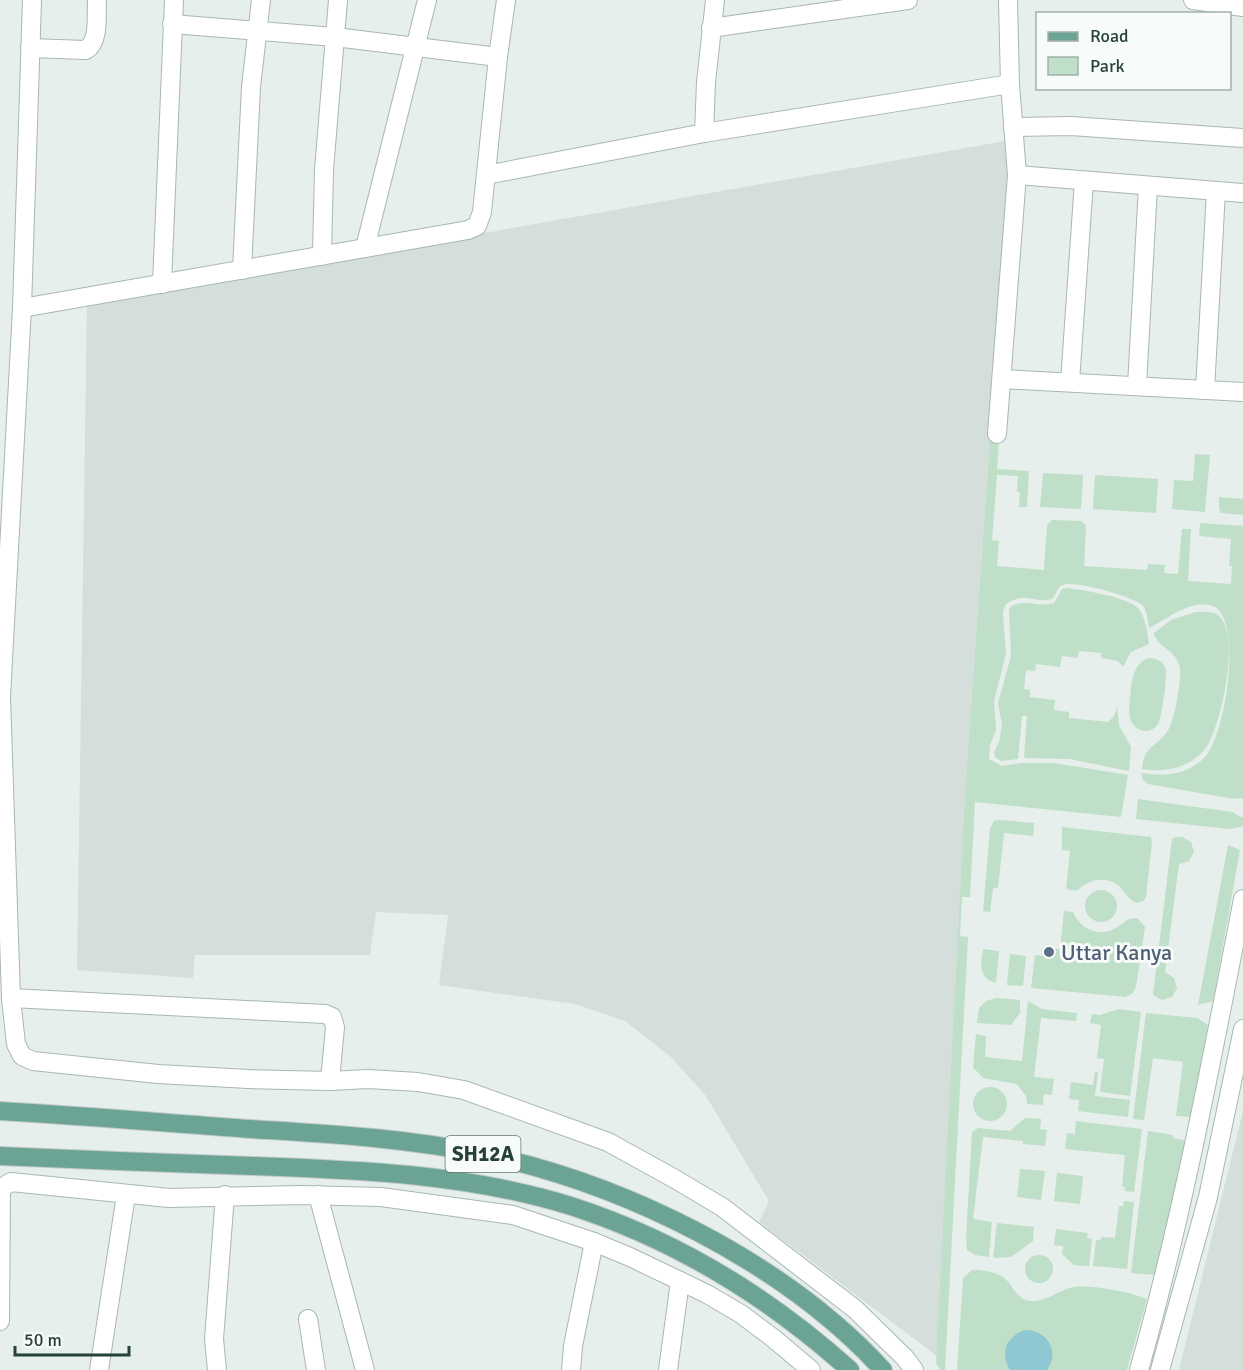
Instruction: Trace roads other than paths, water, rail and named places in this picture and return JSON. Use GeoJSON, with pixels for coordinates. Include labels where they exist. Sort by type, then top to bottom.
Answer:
{"type":"FeatureCollection","features":[{"type":"Feature","properties":{"kind":"main road","name":"SH12A"},"geometry":{"type":"LineString","coordinates":[[0,1111],[424,1143],[483,1154],[547,1171],[607,1189],[722,1245],[798,1295],[841,1330],[883,1370]]}},
{"type":"Feature","properties":{"kind":"main road","name":"SH12A"},"geometry":{"type":"LineString","coordinates":[[0,1156],[362,1171],[434,1177],[541,1198],[618,1223],[700,1261],[786,1317],[850,1370]]}},
{"type":"Feature","properties":{"kind":"street"},"geometry":{"type":"LineString","coordinates":[[32,0],[22,308],[0,695],[11,998],[16,1044],[22,1056],[33,1061],[158,1074],[330,1082],[368,1079],[440,1085],[474,1094],[608,1142],[722,1207],[855,1309],[905,1358],[914,1370]]}},
{"type":"Feature","properties":{"kind":"street"},"geometry":{"type":"LineString","coordinates":[[30,48],[86,50],[91,46],[95,36],[97,0]]}},
{"type":"Feature","properties":{"kind":"street"},"geometry":{"type":"LineString","coordinates":[[162,284],[174,0]]}},
{"type":"Feature","properties":{"kind":"street"},"geometry":{"type":"LineString","coordinates":[[242,270],[251,87],[261,0]]}},
{"type":"Feature","properties":{"kind":"street"},"geometry":{"type":"LineString","coordinates":[[322,256],[324,170],[338,0]]}},
{"type":"Feature","properties":{"kind":"street"},"geometry":{"type":"LineString","coordinates":[[365,248],[427,0]]}},
{"type":"Feature","properties":{"kind":"street"},"geometry":{"type":"LineString","coordinates":[[22,308],[468,230],[477,226],[482,212],[506,0]]}},
{"type":"Feature","properties":{"kind":"street"},"geometry":{"type":"LineString","coordinates":[[704,133],[706,82],[715,0]]}},
{"type":"Feature","properties":{"kind":"street"},"geometry":{"type":"LineString","coordinates":[[711,28],[908,0]]}},
{"type":"Feature","properties":{"kind":"street"},"geometry":{"type":"LineString","coordinates":[[997,434],[1017,175],[1010,84],[1008,0]]}},
{"type":"Feature","properties":{"kind":"street"},"geometry":{"type":"LineString","coordinates":[[1193,0],[1243,7]]}},
{"type":"Feature","properties":{"kind":"street"},"geometry":{"type":"LineString","coordinates":[[172,24],[335,38],[498,57]]}},
{"type":"Feature","properties":{"kind":"street"},"geometry":{"type":"LineString","coordinates":[[486,176],[704,133],[1010,84]]}},
{"type":"Feature","properties":{"kind":"street"},"geometry":{"type":"LineString","coordinates":[[1013,127],[1071,126],[1243,138]]}},
{"type":"Feature","properties":{"kind":"street"},"geometry":{"type":"LineString","coordinates":[[1017,175],[1243,193]]}},
{"type":"Feature","properties":{"kind":"street"},"geometry":{"type":"LineString","coordinates":[[1070,382],[1084,181]]}},
{"type":"Feature","properties":{"kind":"street"},"geometry":{"type":"LineString","coordinates":[[1137,386],[1148,186]]}},
{"type":"Feature","properties":{"kind":"street"},"geometry":{"type":"LineString","coordinates":[[1205,390],[1216,191]]}},
{"type":"Feature","properties":{"kind":"street"},"geometry":{"type":"LineString","coordinates":[[1002,379],[1243,392]]}},
{"type":"Feature","properties":{"kind":"street"},"geometry":{"type":"LineString","coordinates":[[1139,1370],[1161,1292],[1198,1132],[1240,926],[1243,899]]}},
{"type":"Feature","properties":{"kind":"street"},"geometry":{"type":"LineString","coordinates":[[11,998],[325,1014],[332,1017],[335,1027],[330,1082]]}},
{"type":"Feature","properties":{"kind":"street"},"geometry":{"type":"LineString","coordinates":[[1160,1370],[1208,1197],[1243,1029]]}},
{"type":"Feature","properties":{"kind":"street"},"geometry":{"type":"LineString","coordinates":[[0,1321],[1,1192],[3,1187],[11,1182],[170,1198],[225,1195],[381,1197],[478,1209],[542,1223],[594,1242],[681,1281],[741,1314],[811,1370]]}},
{"type":"Feature","properties":{"kind":"street"},"geometry":{"type":"LineString","coordinates":[[99,1370],[126,1195]]}},
{"type":"Feature","properties":{"kind":"street"},"geometry":{"type":"LineString","coordinates":[[217,1370],[214,1339],[225,1195]]}},
{"type":"Feature","properties":{"kind":"street"},"geometry":{"type":"LineString","coordinates":[[318,1195],[365,1370]]}},
{"type":"Feature","properties":{"kind":"street"},"geometry":{"type":"LineString","coordinates":[[571,1370],[573,1346],[594,1242]]}},
{"type":"Feature","properties":{"kind":"street"},"geometry":{"type":"LineString","coordinates":[[668,1370],[681,1281]]}},
{"type":"Feature","properties":{"kind":"street"},"geometry":{"type":"LineString","coordinates":[[1161,1292],[1180,1297]]}},
{"type":"Feature","properties":{"kind":"street"},"geometry":{"type":"LineString","coordinates":[[308,1319],[316,1370]]}},
{"type":"Feature","properties":{"kind":"water"},"geometry":{"type":"Polygon","coordinates":[[[1026,1330],[1040,1334],[1050,1344],[1052,1356],[1047,1370],[1010,1370],[1005,1357],[1007,1346],[1014,1336],[1026,1330]]]}},
{"type":"Feature","properties":{"kind":"place","name":"Uttar Kanya"},"geometry":{"type":"Point","coordinates":[1049,952]}}]}
